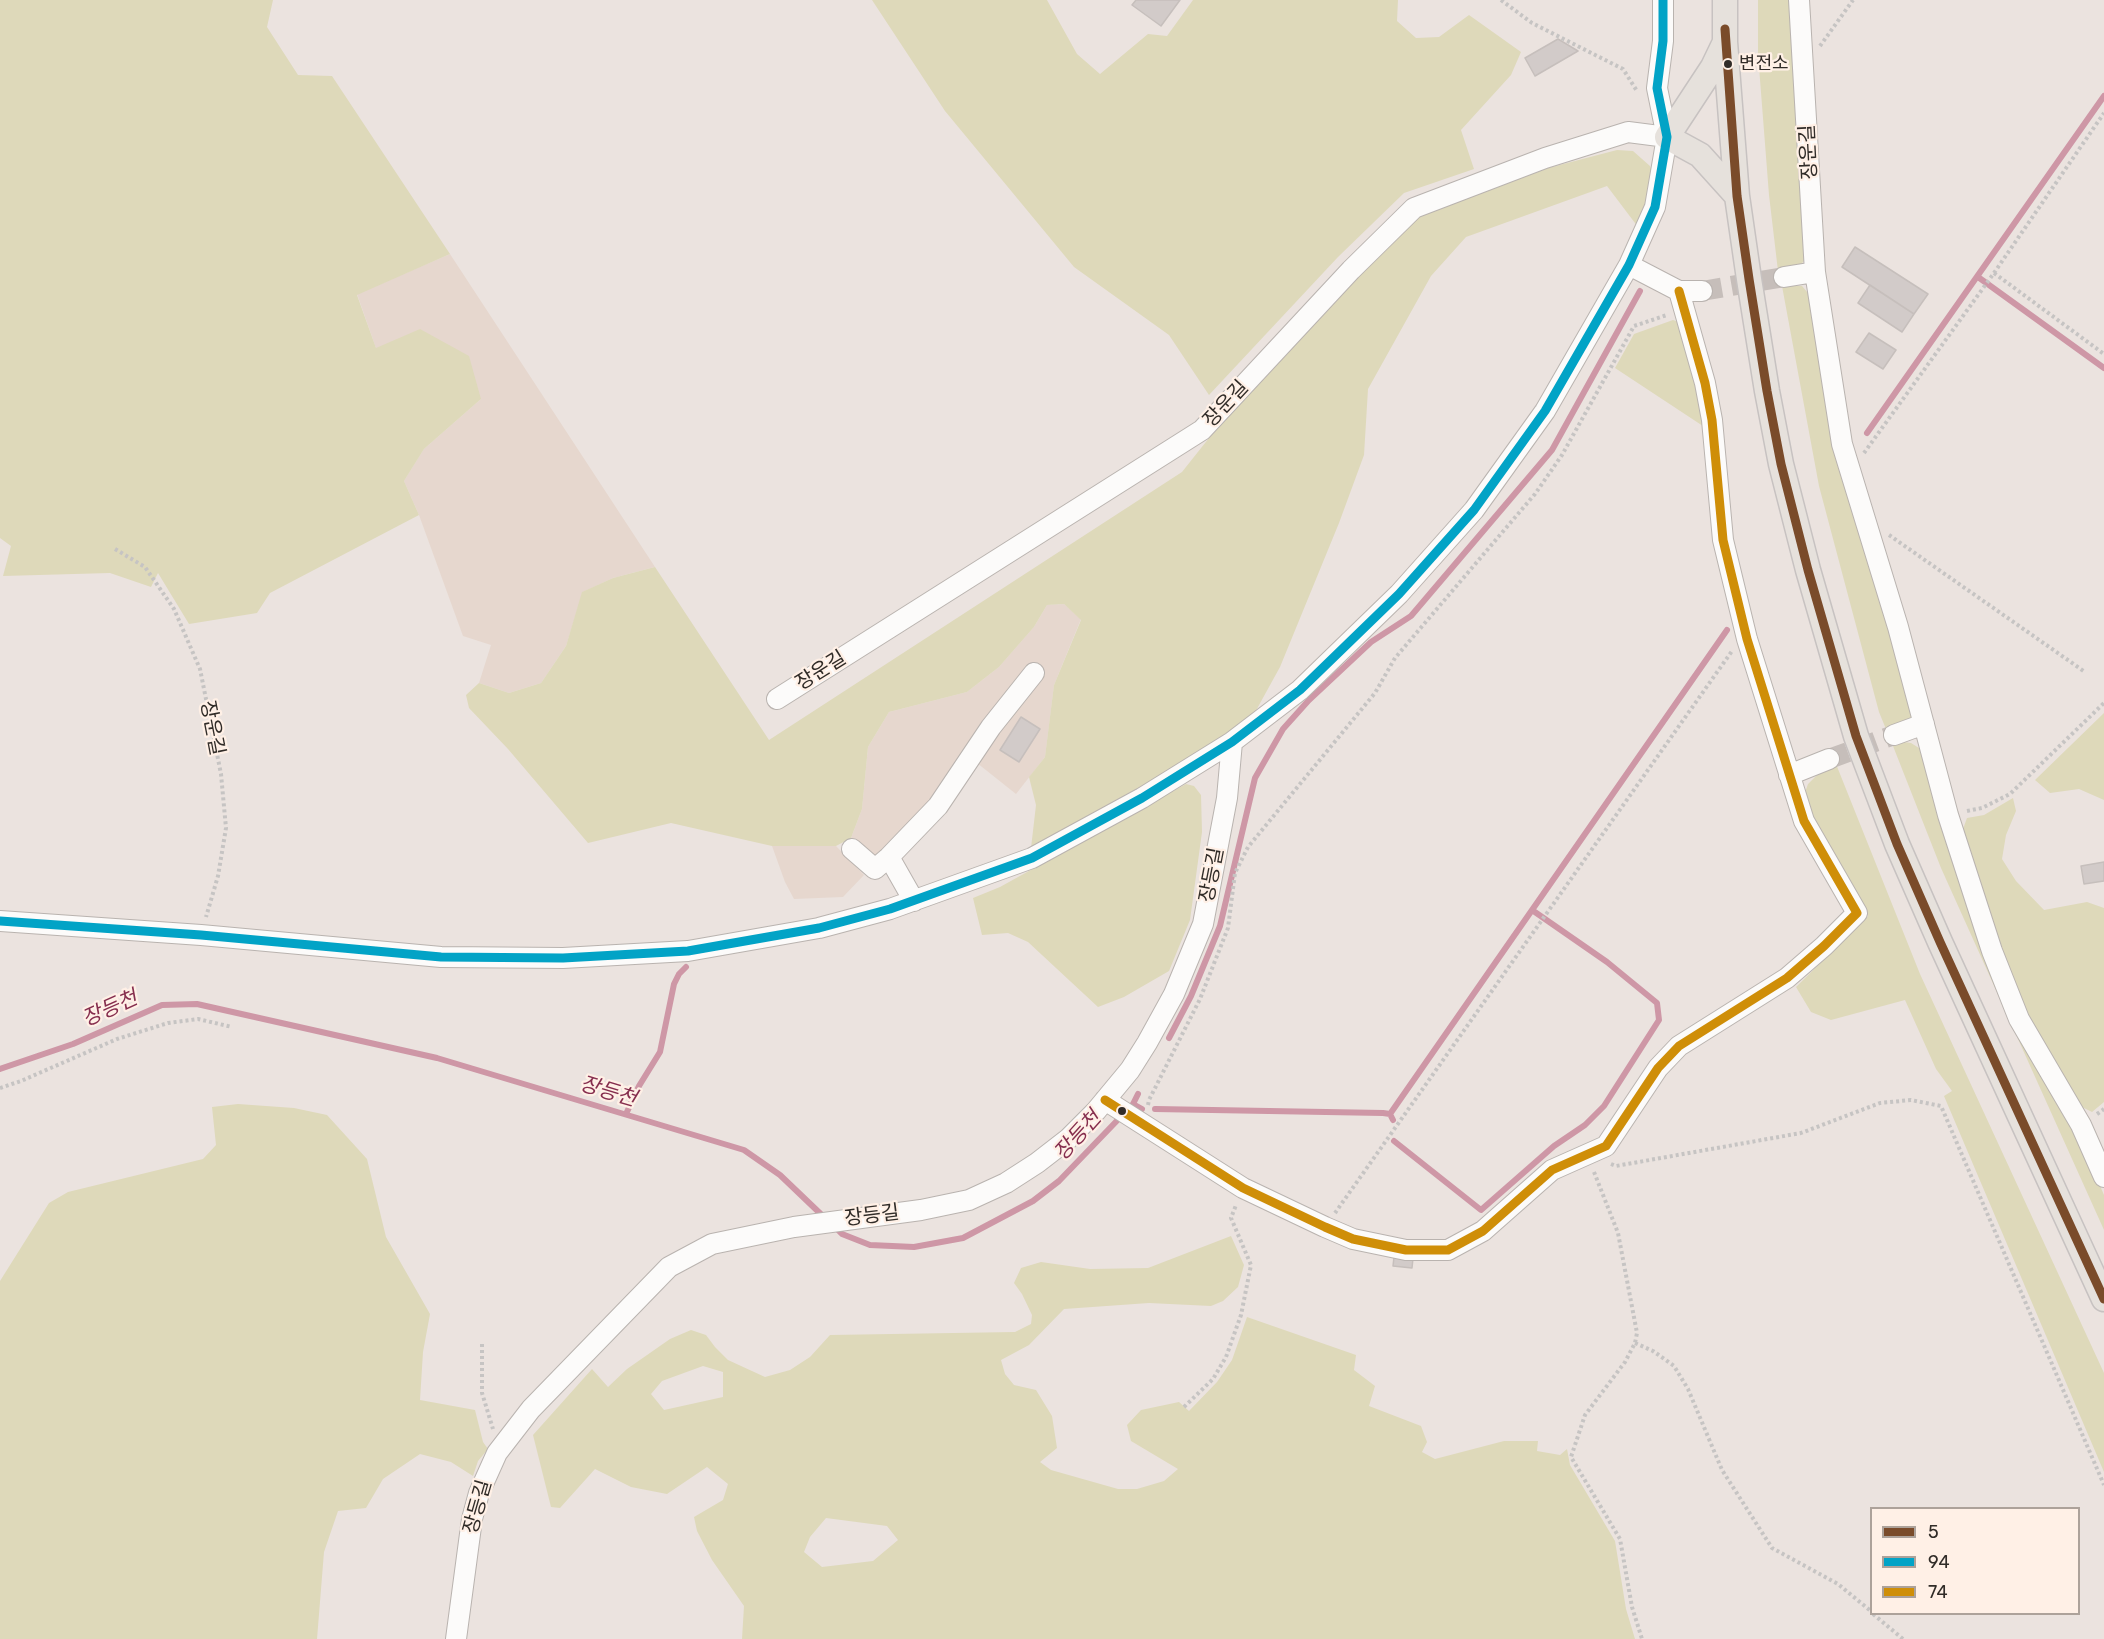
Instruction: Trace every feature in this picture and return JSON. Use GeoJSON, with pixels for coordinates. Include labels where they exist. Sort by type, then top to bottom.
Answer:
{"type":"FeatureCollection","features":[{"type":"Feature","properties":{"kind":"main road"},"geometry":{"type":"LineString","coordinates":[[1725,0],[1725,42],[1737,196],[1750,290],[1781,464],[1808,570],[1856,736],[1897,844],[1935,931],[2104,1299]]}},
{"type":"Feature","properties":{"kind":"main road"},"geometry":{"type":"LineString","coordinates":[[1725,42],[1713,67],[1667,137],[1700,155],[1737,196]]}},
{"type":"Feature","properties":{"kind":"street"},"geometry":{"type":"LineString","coordinates":[[0,921],[201,935],[441,957],[563,958],[688,951],[819,928],[914,901],[1032,858],[1142,798],[1232,742],[1300,690],[1399,594],[1474,510],[1545,411],[1629,265],[1655,207],[1667,137],[1657,88],[1663,41],[1663,0]]}},
{"type":"Feature","properties":{"kind":"street","name":"장운길"},"geometry":{"type":"LineString","coordinates":[[1799,0],[1815,272],[1842,444],[1898,627],[1948,815],[1992,951],[2019,1019],[2081,1125],[2104,1177]]}},
{"type":"Feature","properties":{"kind":"street","name":"장운길"},"geometry":{"type":"LineString","coordinates":[[777,699],[1202,430],[1351,270],[1414,208],[1545,158],[1628,132],[1667,137]]}},
{"type":"Feature","properties":{"kind":"street"},"geometry":{"type":"LineString","coordinates":[[1629,265],[1679,291],[1702,291]]}},
{"type":"Feature","properties":{"kind":"street"},"geometry":{"type":"LineString","coordinates":[[1785,277],[1815,272]]}},
{"type":"Feature","properties":{"kind":"street"},"geometry":{"type":"LineString","coordinates":[[1125,1113],[1243,1188],[1353,1239],[1406,1250],[1448,1251],[1483,1231],[1552,1170],[1606,1146],[1658,1068],[1679,1046],[1786,978],[1824,946],[1857,913],[1804,821],[1747,639],[1723,540],[1712,420],[1705,382],[1679,291]]}},
{"type":"Feature","properties":{"kind":"street"},"geometry":{"type":"LineString","coordinates":[[852,849],[875,869],[889,857],[938,806],[991,727],[1034,673]]}},
{"type":"Feature","properties":{"kind":"street"},"geometry":{"type":"LineString","coordinates":[[1894,735],[1924,724]]}},
{"type":"Feature","properties":{"kind":"street","name":"장등길"},"geometry":{"type":"LineString","coordinates":[[456,1639],[472,1519],[479,1493],[497,1453],[531,1409],[669,1267],[712,1244],[794,1227],[921,1210],[969,1200],[1006,1183],[1037,1163],[1068,1138],[1125,1113],[1131,1070],[1174,994],[1203,924],[1227,798],[1232,742]]}},
{"type":"Feature","properties":{"kind":"street"},"geometry":{"type":"LineString","coordinates":[[1789,775],[1829,759]]}},
{"type":"Feature","properties":{"kind":"street"},"geometry":{"type":"LineString","coordinates":[[889,857],[914,901]]}},
{"type":"Feature","properties":{"kind":"path"},"geometry":{"type":"LineString","coordinates":[[1501,0],[1532,23],[1623,69],[1642,98]]}},
{"type":"Feature","properties":{"kind":"path"},"geometry":{"type":"LineString","coordinates":[[1804,59],[1816,52],[1853,0]]}},
{"type":"Feature","properties":{"kind":"path"},"geometry":{"type":"LineString","coordinates":[[1850,472],[1981,291],[2104,113]]}},
{"type":"Feature","properties":{"kind":"path"},"geometry":{"type":"LineString","coordinates":[[1992,275],[2104,354]]}},
{"type":"Feature","properties":{"kind":"path"},"geometry":{"type":"LineString","coordinates":[[1125,1113],[1149,1100],[1200,999],[1228,928],[1235,873],[1248,847],[1375,693],[1395,658],[1535,494],[1562,455],[1634,326],[1671,313],[1679,291]]}},
{"type":"Feature","properties":{"kind":"path"},"geometry":{"type":"LineString","coordinates":[[1868,530],[1890,535],[2085,672]]}},
{"type":"Feature","properties":{"kind":"path","name":"장운길"},"geometry":{"type":"LineString","coordinates":[[116,549],[145,567],[174,609],[200,669],[221,774],[226,828],[218,876],[201,935]]}},
{"type":"Feature","properties":{"kind":"path"},"geometry":{"type":"LineString","coordinates":[[1325,1227],[1732,650],[1747,639]]}},
{"type":"Feature","properties":{"kind":"path"},"geometry":{"type":"LineString","coordinates":[[1948,815],[1982,808],[2010,794],[2104,704]]}},
{"type":"Feature","properties":{"kind":"path"},"geometry":{"type":"LineString","coordinates":[[0,1088],[117,1039],[168,1023],[198,1019],[232,1027]]}},
{"type":"Feature","properties":{"kind":"path"},"geometry":{"type":"LineString","coordinates":[[1585,1155],[1616,1166],[1801,1133],[1880,1103],[1911,1100],[1941,1106],[2104,1485]]}},
{"type":"Feature","properties":{"kind":"path"},"geometry":{"type":"LineString","coordinates":[[1585,1155],[1602,1188],[1618,1233],[1637,1333],[1635,1343],[1625,1362],[1585,1414],[1572,1457],[1620,1539],[1632,1607],[1642,1639]]}},
{"type":"Feature","properties":{"kind":"path"},"geometry":{"type":"LineString","coordinates":[[1184,1407],[1213,1379],[1226,1357],[1241,1315],[1251,1265],[1231,1218],[1243,1188]]}},
{"type":"Feature","properties":{"kind":"path"},"geometry":{"type":"LineString","coordinates":[[1635,1343],[1653,1351],[1674,1366],[1688,1389],[1722,1470],[1772,1548],[1838,1584],[1870,1611]]}},
{"type":"Feature","properties":{"kind":"path"},"geometry":{"type":"LineString","coordinates":[[482,1344],[482,1393],[493,1430],[506,1443]]}},
{"type":"Feature","properties":{"kind":"path"},"geometry":{"type":"LineString","coordinates":[[1874,1615],[1903,1639]]}},
{"type":"Feature","properties":{"kind":"shaded area"},"geometry":{"type":"Polygon","coordinates":[[[0,0],[273,0],[267,27],[298,75],[332,76],[450,254],[357,295],[376,348],[420,329],[469,356],[481,399],[424,449],[404,481],[419,515],[270,593],[257,613],[189,624],[158,573],[151,587],[110,573],[3,576],[11,546],[0,538],[0,0]]]}},
{"type":"Feature","properties":{"kind":"shaded area"},"geometry":{"type":"Polygon","coordinates":[[[872,0],[1047,0],[1077,54],[1100,74],[1148,34],[1167,36],[1193,0],[1398,0],[1397,21],[1416,38],[1439,37],[1469,15],[1521,52],[1511,75],[1461,130],[1474,169],[1404,193],[1338,257],[1209,395],[1169,335],[1074,267],[945,111],[872,0]]]}},
{"type":"Feature","properties":{"kind":"shaded area"},"geometry":{"type":"Polygon","coordinates":[[[1758,0],[1790,0],[1809,248],[1804,261],[1799,266],[1778,271],[1769,195],[1758,54],[1758,0]]]}},
{"type":"Feature","properties":{"kind":"shaded area"},"geometry":{"type":"Polygon","coordinates":[[[1617,150],[1633,151],[1650,166],[1654,179],[1638,227],[1607,186],[1466,237],[1431,276],[1368,389],[1364,455],[1339,523],[1280,667],[1253,716],[1229,737],[1031,848],[1036,805],[1029,777],[1045,757],[1054,685],[1081,620],[1064,604],[1047,605],[1034,627],[999,667],[967,692],[889,712],[868,747],[862,809],[851,838],[836,846],[772,846],[671,823],[588,843],[508,749],[469,708],[466,695],[479,683],[509,693],[541,683],[566,646],[582,592],[613,578],[655,567],[769,740],[1182,472],[1209,438],[1358,277],[1419,217],[1548,168],[1617,150]]]}},
{"type":"Feature","properties":{"kind":"shaded area"},"geometry":{"type":"Polygon","coordinates":[[[450,254],[655,567],[613,578],[583,592],[566,646],[541,683],[509,693],[479,683],[491,645],[463,636],[419,515],[404,481],[424,449],[481,399],[376,348],[357,294],[450,254]]]}},
{"type":"Feature","properties":{"kind":"shaded area"},"geometry":{"type":"Polygon","coordinates":[[[1782,286],[1802,286],[1813,299],[1914,708],[1912,717],[1904,730],[1888,734],[1879,712],[1819,486],[1782,286]]]}},
{"type":"Feature","properties":{"kind":"shaded area"},"geometry":{"type":"Polygon","coordinates":[[[1673,320],[1682,323],[1709,430],[1615,368],[1634,334],[1673,320]]]}},
{"type":"Feature","properties":{"kind":"shaded area"},"geometry":{"type":"Polygon","coordinates":[[[1064,604],[1081,619],[1054,685],[1045,757],[1016,794],[967,755],[934,799],[876,859],[858,848],[851,838],[862,809],[868,747],[889,712],[967,692],[999,667],[1034,627],[1047,605],[1064,604]]]}},
{"type":"Feature","properties":{"kind":"shaded area"},"geometry":{"type":"Polygon","coordinates":[[[2104,713],[2104,800],[2079,789],[2050,793],[2035,780],[2104,713]]]}},
{"type":"Feature","properties":{"kind":"shaded area"},"geometry":{"type":"Polygon","coordinates":[[[1904,742],[1919,748],[1927,762],[1949,835],[2104,1195],[2104,1230],[1941,868],[1893,746],[1904,742]]]}},
{"type":"Feature","properties":{"kind":"shaded area"},"geometry":{"type":"Polygon","coordinates":[[[1836,764],[1920,974],[2104,1373],[2104,1472],[1944,1096],[1952,1091],[1936,1069],[1905,1000],[1831,1020],[1811,1012],[1796,987],[1868,916],[1808,814],[1803,798],[1808,784],[1823,769],[1836,764]]]}},
{"type":"Feature","properties":{"kind":"shaded area"},"geometry":{"type":"Polygon","coordinates":[[[1186,784],[1194,786],[1201,795],[1202,832],[1190,920],[1169,971],[1124,997],[1098,1007],[1028,942],[1008,933],[982,935],[973,898],[1000,887],[1186,784]]]}},
{"type":"Feature","properties":{"kind":"shaded area"},"geometry":{"type":"Polygon","coordinates":[[[2013,798],[2016,811],[2006,835],[2002,859],[2016,881],[2044,910],[2087,902],[2104,908],[2104,1102],[2092,1112],[2076,1104],[2027,1015],[1999,949],[1963,829],[1967,818],[1984,815],[2013,798]]]}},
{"type":"Feature","properties":{"kind":"shaded area"},"geometry":{"type":"Polygon","coordinates":[[[772,846],[836,846],[864,875],[843,897],[794,899],[772,846]]]}},
{"type":"Feature","properties":{"kind":"shaded area"},"geometry":{"type":"Polygon","coordinates":[[[238,1104],[294,1108],[327,1115],[367,1159],[386,1237],[430,1314],[423,1352],[420,1400],[475,1410],[483,1442],[488,1449],[478,1461],[473,1476],[451,1462],[420,1454],[383,1479],[366,1508],[338,1511],[324,1552],[317,1639],[0,1639],[0,1281],[49,1203],[68,1192],[203,1159],[216,1145],[212,1107],[238,1104]]]}},
{"type":"Feature","properties":{"kind":"shaded area"},"geometry":{"type":"Polygon","coordinates":[[[1231,1236],[1244,1265],[1238,1287],[1223,1301],[1211,1306],[1149,1303],[1064,1309],[1029,1345],[1001,1360],[1005,1374],[1014,1385],[1036,1390],[1052,1416],[1057,1448],[1040,1462],[1051,1470],[1118,1489],[1137,1489],[1164,1481],[1178,1469],[1131,1441],[1127,1425],[1141,1410],[1179,1402],[1189,1411],[1217,1382],[1232,1360],[1247,1317],[1356,1355],[1354,1370],[1375,1386],[1369,1406],[1421,1426],[1427,1442],[1422,1452],[1435,1459],[1504,1441],[1538,1441],[1537,1451],[1560,1455],[1567,1449],[1570,1465],[1615,1541],[1626,1609],[1635,1639],[742,1639],[744,1606],[712,1560],[697,1531],[694,1517],[723,1500],[728,1484],[707,1467],[667,1494],[631,1487],[595,1469],[560,1508],[551,1507],[533,1435],[592,1369],[608,1387],[627,1369],[670,1339],[691,1330],[706,1335],[728,1360],[765,1377],[790,1370],[810,1357],[830,1335],[1015,1332],[1031,1324],[1032,1315],[1014,1283],[1021,1268],[1041,1262],[1090,1269],[1148,1268],[1231,1236]],[[703,1366],[662,1381],[651,1394],[664,1410],[723,1397],[723,1372],[703,1366]],[[826,1518],[810,1537],[804,1552],[822,1567],[873,1561],[898,1540],[887,1526],[826,1518]]]}},
{"type":"Feature","properties":{"kind":"building"},"geometry":{"type":"Polygon","coordinates":[[[1136,0],[1180,0],[1161,26],[1132,5],[1136,0]]]}},
{"type":"Feature","properties":{"kind":"building"},"geometry":{"type":"Polygon","coordinates":[[[1558,39],[1578,51],[1535,76],[1525,58],[1558,39]]]}},
{"type":"Feature","properties":{"kind":"building"},"geometry":{"type":"Polygon","coordinates":[[[1855,247],[1928,294],[1914,314],[1842,267],[1855,247]]]}},
{"type":"Feature","properties":{"kind":"building"},"geometry":{"type":"Polygon","coordinates":[[[1870,285],[1914,314],[1902,332],[1858,303],[1870,285]]]}},
{"type":"Feature","properties":{"kind":"building"},"geometry":{"type":"Polygon","coordinates":[[[1869,333],[1896,350],[1883,369],[1856,352],[1869,333]]]}},
{"type":"Feature","properties":{"kind":"building"},"geometry":{"type":"Polygon","coordinates":[[[1021,717],[1040,729],[1019,762],[1000,750],[1021,717]]]}},
{"type":"Feature","properties":{"kind":"building"},"geometry":{"type":"Polygon","coordinates":[[[2104,862],[2104,881],[2084,884],[2081,866],[2104,862]]]}},
{"type":"Feature","properties":{"kind":"building"},"geometry":{"type":"Polygon","coordinates":[[[1394,1257],[1413,1258],[1412,1268],[1393,1266],[1394,1257]]]}},
{"type":"Feature","properties":{"kind":"waterway"},"geometry":{"type":"LineString","coordinates":[[1867,433],[2104,96]]}},
{"type":"Feature","properties":{"kind":"waterway"},"geometry":{"type":"LineString","coordinates":[[1978,277],[2104,368]]}},
{"type":"Feature","properties":{"kind":"waterway","name":"장등천"},"geometry":{"type":"LineString","coordinates":[[1169,1038],[1191,996],[1220,926],[1255,778],[1283,729],[1309,700],[1371,642],[1411,616],[1552,450],[1640,291]]}},
{"type":"Feature","properties":{"kind":"waterway"},"geometry":{"type":"LineString","coordinates":[[1390,1114],[1727,630]]}},
{"type":"Feature","properties":{"kind":"waterway"},"geometry":{"type":"LineString","coordinates":[[1394,1141],[1481,1210],[1554,1146],[1585,1125],[1604,1106],[1659,1020],[1657,1003],[1607,962],[1532,910]]}},
{"type":"Feature","properties":{"kind":"waterway"},"geometry":{"type":"LineString","coordinates":[[626,1114],[639,1086],[660,1052],[674,984],[686,967]]}},
{"type":"Feature","properties":{"kind":"waterway","name":"장등천"},"geometry":{"type":"LineString","coordinates":[[0,1069],[73,1044],[162,1005],[197,1004],[437,1058],[744,1150],[780,1175],[826,1219]]}},
{"type":"Feature","properties":{"kind":"waterway","name":"장등천"},"geometry":{"type":"LineString","coordinates":[[833,1225],[842,1234],[870,1245],[914,1247],[963,1238],[1033,1201],[1059,1181],[1133,1104],[1138,1094]]}},
{"type":"Feature","properties":{"kind":"waterway"},"geometry":{"type":"LineString","coordinates":[[1133,1104],[1142,1109]]}},
{"type":"Feature","properties":{"kind":"waterway"},"geometry":{"type":"LineString","coordinates":[[1155,1109],[1383,1113],[1390,1114],[1393,1120]]}},
{"type":"Feature","properties":{"kind":"tunnel"},"geometry":{"type":"LineString","coordinates":[[1702,291],[1784,277]]}},
{"type":"Feature","properties":{"kind":"tunnel"},"geometry":{"type":"LineString","coordinates":[[1829,759],[1894,735]]}},
{"type":"Feature","properties":{"kind":"transit line","name":"94"},"geometry":{"type":"LineString","coordinates":[[0,921],[201,935],[441,957],[563,958],[688,951],[819,928],[890,909],[1032,858],[1142,798],[1232,742],[1300,690],[1399,594],[1474,510],[1545,411],[1629,265],[1655,207],[1667,137],[1657,88],[1663,41],[1663,0]]}},
{"type":"Feature","properties":{"kind":"transit line","name":"5"},"geometry":{"type":"LineString","coordinates":[[1725,29],[1737,196],[1767,391],[1781,464],[1808,570],[1856,736],[1897,844],[1940,942],[2104,1299]]}},
{"type":"Feature","properties":{"kind":"transit line","name":"74"},"geometry":{"type":"LineString","coordinates":[[1105,1100],[1243,1188],[1325,1227],[1353,1239],[1406,1250],[1448,1250],[1483,1231],[1552,1170],[1606,1146],[1658,1068],[1679,1046],[1787,978],[1857,913],[1804,821],[1747,639],[1723,540],[1712,420],[1705,383],[1679,291]]}},
{"type":"Feature","properties":{"kind":"place","name":"변전소"},"geometry":{"type":"Point","coordinates":[1728,64]}}]}
